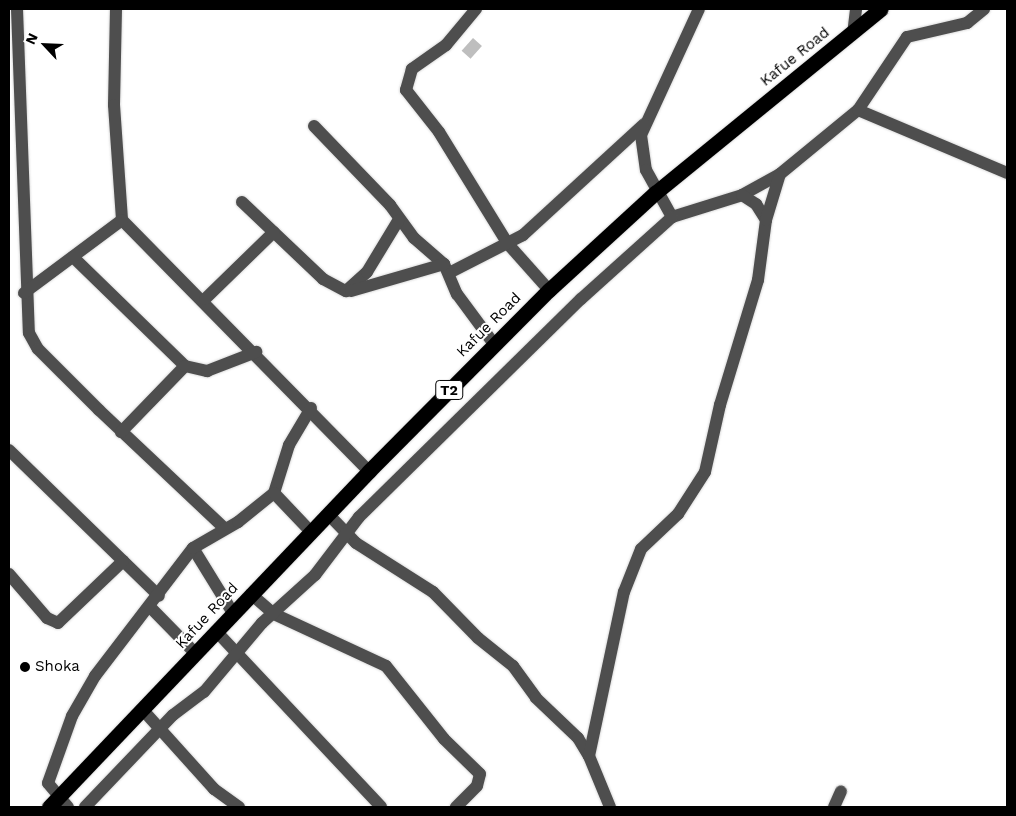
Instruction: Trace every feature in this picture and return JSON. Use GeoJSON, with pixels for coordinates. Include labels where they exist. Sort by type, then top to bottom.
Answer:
{"type":"FeatureCollection","features":[{"type":"Feature","properties":{"kind":"highway","name":"Kafue Road"},"geometry":{"type":"LineString","coordinates":[[58,804],[142,709],[251,594],[329,515],[370,470],[549,290],[656,193],[881,9]]}},
{"type":"Feature","properties":{"kind":"street"},"geometry":{"type":"LineString","coordinates":[[17,9],[25,323],[38,350],[121,432],[223,527]]}},
{"type":"Feature","properties":{"kind":"street"},"geometry":{"type":"LineString","coordinates":[[116,9],[114,105],[122,220],[205,300],[370,470]]}},
{"type":"Feature","properties":{"kind":"street"},"geometry":{"type":"LineString","coordinates":[[672,217],[656,193],[640,146],[644,124],[699,9]]}},
{"type":"Feature","properties":{"kind":"street"},"geometry":{"type":"LineString","coordinates":[[852,34],[856,9]]}},
{"type":"Feature","properties":{"kind":"street"},"geometry":{"type":"LineString","coordinates":[[84,807],[159,731],[204,692],[272,613],[314,574],[346,533],[581,299],[672,217],[742,195],[780,174],[858,110],[907,37],[967,23],[984,9]]}},
{"type":"Feature","properties":{"kind":"street"},"geometry":{"type":"LineString","coordinates":[[471,12],[446,45],[412,69],[406,90],[438,132],[508,244],[549,290]]}},
{"type":"Feature","properties":{"kind":"street"},"geometry":{"type":"LineString","coordinates":[[858,110],[1007,173]]}},
{"type":"Feature","properties":{"kind":"street"},"geometry":{"type":"LineString","coordinates":[[242,202],[332,286],[351,291],[446,269],[508,244],[570,195],[644,124]]}},
{"type":"Feature","properties":{"kind":"street"},"geometry":{"type":"LineString","coordinates":[[314,126],[390,205],[398,221],[446,269],[457,294],[494,344]]}},
{"type":"Feature","properties":{"kind":"street"},"geometry":{"type":"LineString","coordinates":[[588,756],[633,564],[653,535],[678,514],[708,463],[720,405],[758,280],[766,220],[780,174]]}},
{"type":"Feature","properties":{"kind":"street"},"geometry":{"type":"LineString","coordinates":[[742,195],[756,204],[766,220]]}},
{"type":"Feature","properties":{"kind":"street"},"geometry":{"type":"LineString","coordinates":[[24,293],[122,220]]}},
{"type":"Feature","properties":{"kind":"street"},"geometry":{"type":"LineString","coordinates":[[351,291],[398,221]]}},
{"type":"Feature","properties":{"kind":"street"},"geometry":{"type":"LineString","coordinates":[[205,300],[274,232]]}},
{"type":"Feature","properties":{"kind":"street"},"geometry":{"type":"LineString","coordinates":[[73,257],[184,366],[207,371],[256,352]]}},
{"type":"Feature","properties":{"kind":"street"},"geometry":{"type":"LineString","coordinates":[[121,432],[184,366]]}},
{"type":"Feature","properties":{"kind":"street"},"geometry":{"type":"LineString","coordinates":[[58,804],[48,783],[50,772],[72,716],[95,676],[151,608],[193,548],[223,527],[238,522],[274,493],[289,445],[311,408]]}},
{"type":"Feature","properties":{"kind":"street"},"geometry":{"type":"LineString","coordinates":[[9,450],[159,596]]}},
{"type":"Feature","properties":{"kind":"street"},"geometry":{"type":"LineString","coordinates":[[274,493],[311,532]]}},
{"type":"Feature","properties":{"kind":"street"},"geometry":{"type":"LineString","coordinates":[[329,515],[346,533],[433,592],[520,673],[536,698],[578,738],[610,807]]}},
{"type":"Feature","properties":{"kind":"street"},"geometry":{"type":"LineString","coordinates":[[193,548],[233,613]]}},
{"type":"Feature","properties":{"kind":"street"},"geometry":{"type":"LineString","coordinates":[[9,574],[47,618],[58,623],[123,561]]}},
{"type":"Feature","properties":{"kind":"street"},"geometry":{"type":"LineString","coordinates":[[251,594],[272,613],[386,666],[444,739],[480,774],[477,786],[456,807]]}},
{"type":"Feature","properties":{"kind":"street"},"geometry":{"type":"LineString","coordinates":[[151,608],[195,653]]}},
{"type":"Feature","properties":{"kind":"street"},"geometry":{"type":"LineString","coordinates":[[216,632],[381,807]]}},
{"type":"Feature","properties":{"kind":"street"},"geometry":{"type":"LineString","coordinates":[[142,709],[159,731],[214,789],[239,807]]}},
{"type":"Feature","properties":{"kind":"street"},"geometry":{"type":"LineString","coordinates":[[834,807],[841,791]]}},
{"type":"Feature","properties":{"kind":"building"},"geometry":{"type":"Polygon","coordinates":[[[473,38],[482,46],[471,59],[462,51],[473,38]]]}},
{"type":"Feature","properties":{"kind":"place","name":"Shoka"},"geometry":{"type":"Point","coordinates":[25,667]}}]}
